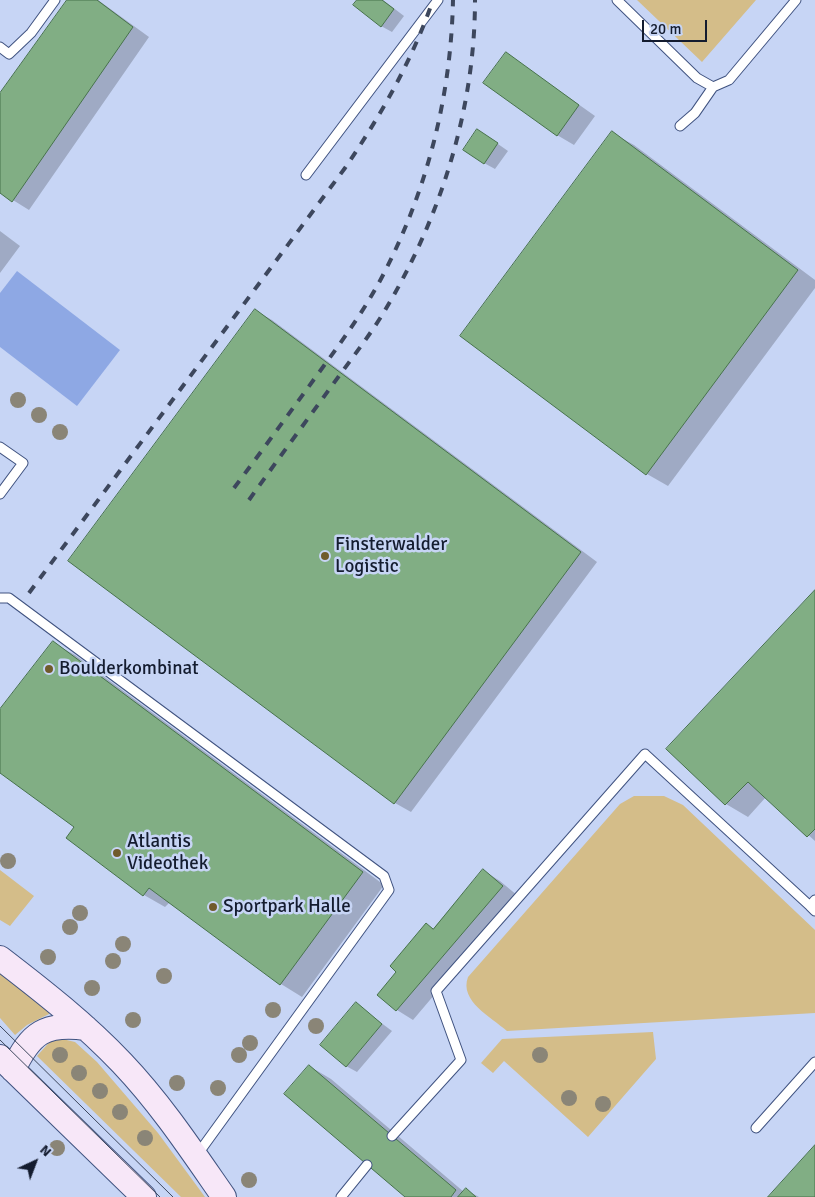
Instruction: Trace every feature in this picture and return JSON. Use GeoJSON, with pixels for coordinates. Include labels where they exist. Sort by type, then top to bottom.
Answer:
{"type":"FeatureCollection","features":[{"type":"Feature","properties":{"kind":"main road"},"geometry":{"type":"LineString","coordinates":[[0,958],[59,1004],[122,1062],[153,1098],[196,1155],[224,1197]]}},
{"type":"Feature","properties":{"kind":"main road"},"geometry":{"type":"LineString","coordinates":[[86,1028],[56,1026],[43,1030],[6,1063],[144,1197]]}},
{"type":"Feature","properties":{"kind":"lane"},"geometry":{"type":"LineString","coordinates":[[0,47],[9,54],[31,33],[55,0]]}},
{"type":"Feature","properties":{"kind":"lane"},"geometry":{"type":"LineString","coordinates":[[306,175],[438,0]]}},
{"type":"Feature","properties":{"kind":"lane"},"geometry":{"type":"LineString","coordinates":[[616,0],[697,78],[713,87]]}},
{"type":"Feature","properties":{"kind":"lane"},"geometry":{"type":"LineString","coordinates":[[680,126],[695,113],[713,87],[729,80],[796,0]]}},
{"type":"Feature","properties":{"kind":"lane"},"geometry":{"type":"LineString","coordinates":[[0,447],[23,463],[0,494]]}},
{"type":"Feature","properties":{"kind":"lane"},"geometry":{"type":"LineString","coordinates":[[0,598],[8,598],[384,876],[389,890],[196,1155]]}},
{"type":"Feature","properties":{"kind":"lane"},"geometry":{"type":"LineString","coordinates":[[392,1136],[461,1060],[436,991],[645,754],[813,905]]}},
{"type":"Feature","properties":{"kind":"lane"},"geometry":{"type":"LineString","coordinates":[[756,1128],[815,1062]]}},
{"type":"Feature","properties":{"kind":"lane"},"geometry":{"type":"LineString","coordinates":[[341,1197],[367,1165]]}},
{"type":"Feature","properties":{"kind":"shaded area"},"geometry":{"type":"Polygon","coordinates":[[[637,0],[756,0],[702,62],[637,0]]]}},
{"type":"Feature","properties":{"kind":"shaded area"},"geometry":{"type":"Polygon","coordinates":[[[634,796],[664,796],[683,805],[815,930],[815,1013],[507,1031],[472,1001],[466,986],[468,977],[620,804],[634,796]]]}},
{"type":"Feature","properties":{"kind":"shaded area"},"geometry":{"type":"Polygon","coordinates":[[[0,870],[34,896],[10,926],[0,920],[0,870]]]}},
{"type":"Feature","properties":{"kind":"shaded area"},"geometry":{"type":"Polygon","coordinates":[[[0,966],[49,1004],[49,1014],[27,1025],[15,1035],[0,1018],[0,966]]]}},
{"type":"Feature","properties":{"kind":"shaded area"},"geometry":{"type":"Polygon","coordinates":[[[653,1032],[656,1059],[588,1137],[504,1061],[493,1073],[481,1063],[502,1039],[653,1032]]]}},
{"type":"Feature","properties":{"kind":"shaded area"},"geometry":{"type":"Polygon","coordinates":[[[54,1037],[75,1042],[97,1062],[158,1133],[205,1197],[181,1197],[37,1056],[54,1037]]]}},
{"type":"Feature","properties":{"kind":"water"},"geometry":{"type":"Polygon","coordinates":[[[17,271],[120,350],[77,406],[0,347],[0,293],[17,271]]]}},
{"type":"Feature","properties":{"kind":"building"},"geometry":{"type":"Polygon","coordinates":[[[67,0],[97,0],[133,27],[12,202],[0,193],[0,93],[67,0]]]}},
{"type":"Feature","properties":{"kind":"building"},"geometry":{"type":"Polygon","coordinates":[[[357,0],[382,0],[394,9],[381,27],[353,5],[357,0]]]}},
{"type":"Feature","properties":{"kind":"building"},"geometry":{"type":"Polygon","coordinates":[[[506,52],[579,105],[557,136],[483,83],[506,52]]]}},
{"type":"Feature","properties":{"kind":"building"},"geometry":{"type":"Polygon","coordinates":[[[477,129],[498,143],[484,164],[463,150],[477,129]]]}},
{"type":"Feature","properties":{"kind":"building"},"geometry":{"type":"Polygon","coordinates":[[[612,131],[798,270],[646,475],[460,336],[612,131]]]}},
{"type":"Feature","properties":{"kind":"building","name":"Finsterwalder Logistic"},"geometry":{"type":"Polygon","coordinates":[[[255,309],[581,552],[394,804],[68,561],[255,309]]]}},
{"type":"Feature","properties":{"kind":"building"},"geometry":{"type":"Polygon","coordinates":[[[815,590],[815,829],[807,837],[748,782],[725,805],[666,749],[815,590]]]}},
{"type":"Feature","properties":{"kind":"building"},"geometry":{"type":"Polygon","coordinates":[[[53,641],[363,872],[280,985],[149,888],[143,896],[66,838],[74,827],[0,773],[0,709],[53,641]]]}},
{"type":"Feature","properties":{"kind":"building"},"geometry":{"type":"Polygon","coordinates":[[[483,869],[503,886],[396,1011],[377,995],[396,972],[390,966],[426,923],[433,929],[483,869]]]}},
{"type":"Feature","properties":{"kind":"building"},"geometry":{"type":"Polygon","coordinates":[[[356,1002],[382,1024],[346,1067],[320,1045],[356,1002]]]}},
{"type":"Feature","properties":{"kind":"building"},"geometry":{"type":"Polygon","coordinates":[[[309,1065],[456,1190],[451,1197],[405,1197],[284,1094],[309,1065]]]}},
{"type":"Feature","properties":{"kind":"building"},"geometry":{"type":"Polygon","coordinates":[[[815,1145],[815,1197],[768,1197],[815,1145]]]}},
{"type":"Feature","properties":{"kind":"building"},"geometry":{"type":"Polygon","coordinates":[[[466,1188],[476,1197],[458,1197],[466,1188]]]}},
{"type":"Feature","properties":{"kind":"tram line"},"geometry":{"type":"LineString","coordinates":[[0,1026],[173,1197]]}},
{"type":"Feature","properties":{"kind":"tram line"},"geometry":{"type":"LineString","coordinates":[[0,1040],[160,1197]]}},
{"type":"Feature","properties":{"kind":"railway"},"geometry":{"type":"LineString","coordinates":[[29,593],[345,168],[395,87],[425,23],[433,0]]}},
{"type":"Feature","properties":{"kind":"railway"},"geometry":{"type":"LineString","coordinates":[[234,488],[350,329],[375,290],[398,244],[424,177],[442,108],[451,36],[453,0]]}},
{"type":"Feature","properties":{"kind":"railway"},"geometry":{"type":"LineString","coordinates":[[249,500],[378,322],[422,239],[437,201],[461,123],[469,82],[475,0]]}},
{"type":"Feature","properties":{"kind":"place","name":"Finsterwalder Logistic"},"geometry":{"type":"Point","coordinates":[325,556]}},
{"type":"Feature","properties":{"kind":"place","name":"Boulderkombinat"},"geometry":{"type":"Point","coordinates":[49,669]}},
{"type":"Feature","properties":{"kind":"place","name":"Atlantis Videothek"},"geometry":{"type":"Point","coordinates":[117,853]}},
{"type":"Feature","properties":{"kind":"place","name":"Sportpark Halle"},"geometry":{"type":"Point","coordinates":[213,907]}}]}
